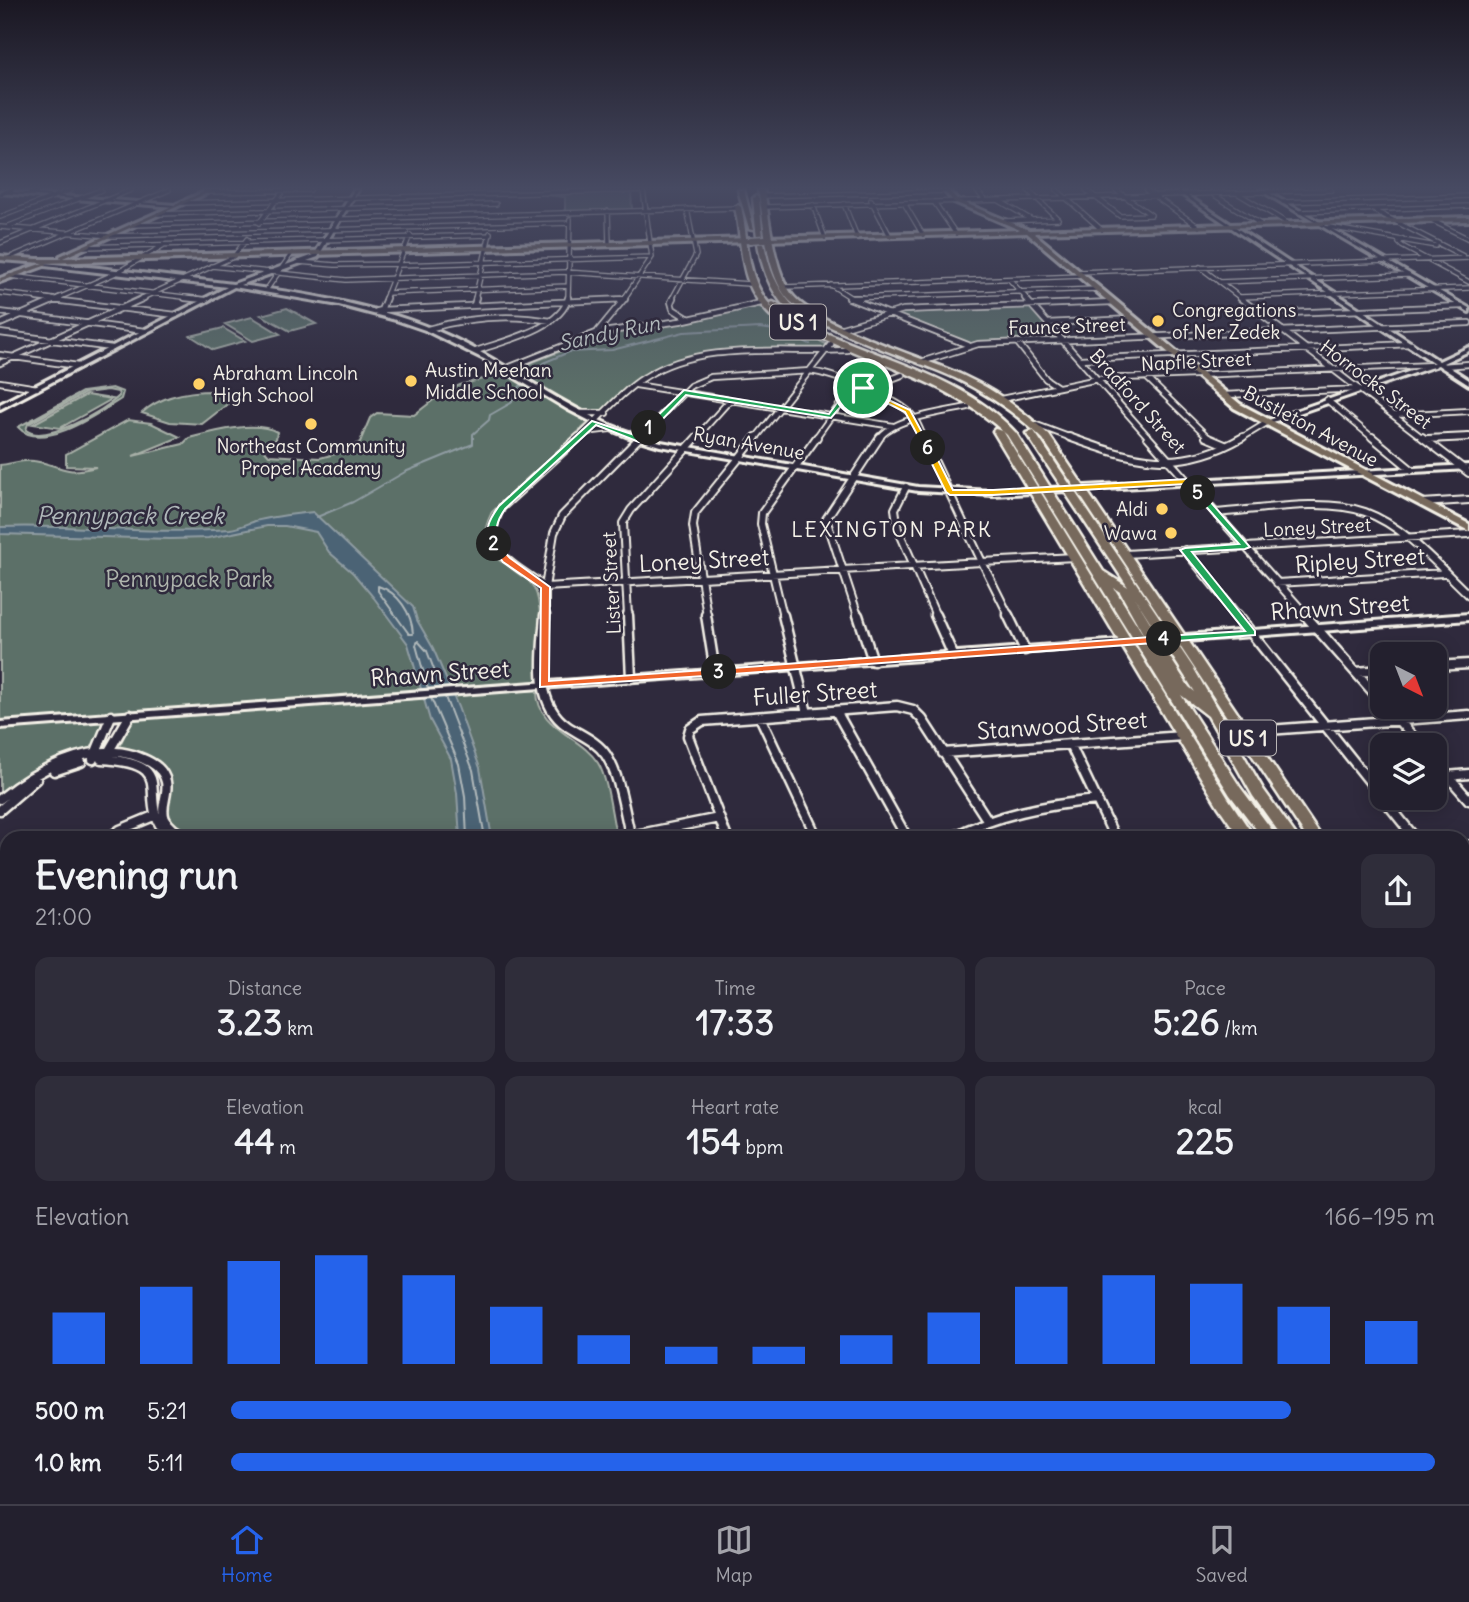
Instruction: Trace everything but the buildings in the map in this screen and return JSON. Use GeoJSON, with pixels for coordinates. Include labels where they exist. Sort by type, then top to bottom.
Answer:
{"type":"FeatureCollection","features":[{"type":"Feature","properties":{"kind":"highway","name":"US 1"},"geometry":{"type":"LineString","coordinates":[[748,260],[750,284],[761,303],[828,347],[847,351],[968,407],[1105,534],[1119,555],[1154,640],[1183,736],[1243,831]]}},
{"type":"Feature","properties":{"kind":"highway","name":"US 1"},"geometry":{"type":"LineString","coordinates":[[756,260],[765,291],[777,308],[808,328],[956,393],[989,413],[1022,448],[1040,458],[1058,489]]}},
{"type":"Feature","properties":{"kind":"highway","name":"US 1"},"geometry":{"type":"LineString","coordinates":[[765,260],[770,282],[777,295],[800,314],[969,388],[1005,410],[1035,437],[1058,489],[1089,580],[1154,640],[1243,732],[1310,831]]}},
{"type":"Feature","properties":{"kind":"highway","name":"US 1"},"geometry":{"type":"LineString","coordinates":[[775,260],[784,287],[803,308],[1001,399],[1034,424],[1051,443],[1058,489]]}},
{"type":"Feature","properties":{"kind":"highway"},"geometry":{"type":"LineString","coordinates":[[777,295],[780,275]]}},
{"type":"Feature","properties":{"kind":"highway"},"geometry":{"type":"LineString","coordinates":[[854,339],[894,350]]}},
{"type":"Feature","properties":{"kind":"highway"},"geometry":{"type":"LineString","coordinates":[[888,369],[922,378]]}},
{"type":"Feature","properties":{"kind":"highway","name":"US 1"},"geometry":{"type":"LineString","coordinates":[[1081,555],[1124,590],[1184,690],[1218,721],[1258,792],[1286,831]]}},
{"type":"Feature","properties":{"kind":"highway","name":"US 1"},"geometry":{"type":"LineString","coordinates":[[1154,640],[1235,791],[1266,831]]}},
{"type":"Feature","properties":{"kind":"main road"},"geometry":{"type":"LineString","coordinates":[[25,260],[45,264]]}},
{"type":"Feature","properties":{"kind":"main road"},"geometry":{"type":"LineString","coordinates":[[0,280],[54,260]]}},
{"type":"Feature","properties":{"kind":"main road","name":"Bustleton Avenue"},"geometry":{"type":"LineString","coordinates":[[1063,260],[1224,396],[1469,528]]}},
{"type":"Feature","properties":{"kind":"street"},"geometry":{"type":"LineString","coordinates":[[0,324],[139,260]]}},
{"type":"Feature","properties":{"kind":"street"},"geometry":{"type":"LineString","coordinates":[[0,363],[225,260]]}},
{"type":"Feature","properties":{"kind":"street"},"geometry":{"type":"LineString","coordinates":[[267,289],[287,260]]}},
{"type":"Feature","properties":{"kind":"street"},"geometry":{"type":"LineString","coordinates":[[0,407],[205,300],[303,260]]}},
{"type":"Feature","properties":{"kind":"street"},"geometry":{"type":"LineString","coordinates":[[378,311],[400,260]]}},
{"type":"Feature","properties":{"kind":"street"},"geometry":{"type":"LineString","coordinates":[[299,262],[342,266],[535,260]]}},
{"type":"Feature","properties":{"kind":"street"},"geometry":{"type":"LineString","coordinates":[[476,351],[551,321],[568,302],[569,260]]}},
{"type":"Feature","properties":{"kind":"street"},"geometry":{"type":"LineString","coordinates":[[596,333],[610,320],[650,260]]}},
{"type":"Feature","properties":{"kind":"street"},"geometry":{"type":"LineString","coordinates":[[689,320],[673,309],[671,302],[695,260]]}},
{"type":"Feature","properties":{"kind":"street"},"geometry":{"type":"LineString","coordinates":[[1284,260],[1469,383]]}},
{"type":"Feature","properties":{"kind":"street"},"geometry":{"type":"LineString","coordinates":[[784,287],[1401,260]]}},
{"type":"Feature","properties":{"kind":"street"},"geometry":{"type":"LineString","coordinates":[[1428,260],[1469,282]]}},
{"type":"Feature","properties":{"kind":"street"},"geometry":{"type":"LineString","coordinates":[[1384,261],[1469,310]]}},
{"type":"Feature","properties":{"kind":"street"},"geometry":{"type":"LineString","coordinates":[[474,305],[483,262]]}},
{"type":"Feature","properties":{"kind":"street","name":"Ryan Avenue"},"geometry":{"type":"LineString","coordinates":[[45,264],[267,289],[378,311],[428,329],[476,351],[580,414],[610,429],[639,439],[906,487],[950,492],[1058,489],[1467,469]]}},
{"type":"Feature","properties":{"kind":"street"},"geometry":{"type":"LineString","coordinates":[[212,267],[269,273]]}},
{"type":"Feature","properties":{"kind":"street","name":"Horrocks Street"},"geometry":{"type":"LineString","coordinates":[[1200,267],[1467,469]]}},
{"type":"Feature","properties":{"kind":"street"},"geometry":{"type":"LineString","coordinates":[[279,271],[346,280],[569,272],[750,284]]}},
{"type":"Feature","properties":{"kind":"street"},"geometry":{"type":"LineString","coordinates":[[0,272],[205,300]]}},
{"type":"Feature","properties":{"kind":"street"},"geometry":{"type":"LineString","coordinates":[[1219,282],[1408,275]]}},
{"type":"Feature","properties":{"kind":"street","name":"Bradford Street"},"geometry":{"type":"LineString","coordinates":[[1009,279],[1370,688]]}},
{"type":"Feature","properties":{"kind":"street"},"geometry":{"type":"LineString","coordinates":[[923,282],[942,308]]}},
{"type":"Feature","properties":{"kind":"street"},"geometry":{"type":"LineString","coordinates":[[831,285],[850,298],[968,345]]}},
{"type":"Feature","properties":{"kind":"street"},"geometry":{"type":"LineString","coordinates":[[387,293],[568,286]]}},
{"type":"Feature","properties":{"kind":"street"},"geometry":{"type":"LineString","coordinates":[[1239,297],[1469,288]]}},
{"type":"Feature","properties":{"kind":"street"},"geometry":{"type":"LineString","coordinates":[[850,298],[1098,289]]}},
{"type":"Feature","properties":{"kind":"street"},"geometry":{"type":"LineString","coordinates":[[0,293],[176,315]]}},
{"type":"Feature","properties":{"kind":"street"},"geometry":{"type":"LineString","coordinates":[[378,311],[625,299]]}},
{"type":"Feature","properties":{"kind":"street"},"geometry":{"type":"LineString","coordinates":[[842,328],[888,314],[942,308],[1113,302]]}},
{"type":"Feature","properties":{"kind":"street"},"geometry":{"type":"LineString","coordinates":[[505,369],[596,333],[689,320],[761,303]]}},
{"type":"Feature","properties":{"kind":"street"},"geometry":{"type":"LineString","coordinates":[[1261,314],[1462,306]]}},
{"type":"Feature","properties":{"kind":"street"},"geometry":{"type":"LineString","coordinates":[[0,312],[145,331]]}},
{"type":"Feature","properties":{"kind":"street"},"geometry":{"type":"LineString","coordinates":[[428,329],[458,321],[529,318],[551,321]]}},
{"type":"Feature","properties":{"kind":"street"},"geometry":{"type":"LineString","coordinates":[[1047,323],[1133,319]]}},
{"type":"Feature","properties":{"kind":"street","name":"Faunce Street"},"geometry":{"type":"LineString","coordinates":[[921,362],[968,345],[1469,323]]}},
{"type":"Feature","properties":{"kind":"street"},"geometry":{"type":"LineString","coordinates":[[0,333],[112,348]]}},
{"type":"Feature","properties":{"kind":"street"},"geometry":{"type":"LineString","coordinates":[[1017,342],[1046,379],[1058,387]]}},
{"type":"Feature","properties":{"kind":"street"},"geometry":{"type":"LineString","coordinates":[[1080,359],[1411,344]]}},
{"type":"Feature","properties":{"kind":"street"},"geometry":{"type":"LineString","coordinates":[[715,672],[699,578],[693,520],[701,504],[828,347]]}},
{"type":"Feature","properties":{"kind":"street"},"geometry":{"type":"LineString","coordinates":[[545,587],[498,552],[492,541],[492,522],[502,507],[636,385],[655,370],[690,359],[828,347]]}},
{"type":"Feature","properties":{"kind":"street"},"geometry":{"type":"LineString","coordinates":[[1034,424],[1132,456],[1170,460],[1203,456],[1268,422],[1441,363],[1469,349]]}},
{"type":"Feature","properties":{"kind":"street"},"geometry":{"type":"LineString","coordinates":[[0,355],[78,366]]}},
{"type":"Feature","properties":{"kind":"street","name":"Napfle Street"},"geometry":{"type":"LineString","coordinates":[[1001,399],[1098,379],[1441,363]]}},
{"type":"Feature","properties":{"kind":"street","name":"Napfle Street"},"geometry":{"type":"LineString","coordinates":[[1394,366],[1419,370]]}},
{"type":"Feature","properties":{"kind":"street"},"geometry":{"type":"LineString","coordinates":[[628,831],[606,754],[589,738],[555,716],[547,705],[544,684],[545,587],[552,571],[553,534],[556,525],[696,383],[719,376],[810,371],[835,375],[900,406],[914,418],[1025,650]]}},
{"type":"Feature","properties":{"kind":"street"},"geometry":{"type":"LineString","coordinates":[[807,713],[761,524],[762,513],[845,397],[902,375]]}},
{"type":"Feature","properties":{"kind":"street"},"geometry":{"type":"LineString","coordinates":[[1146,377],[1206,438],[1225,445]]}},
{"type":"Feature","properties":{"kind":"street"},"geometry":{"type":"LineString","coordinates":[[0,382],[37,388]]}},
{"type":"Feature","properties":{"kind":"street"},"geometry":{"type":"LineString","coordinates":[[636,385],[893,426]]}},
{"type":"Feature","properties":{"kind":"street"},"geometry":{"type":"LineString","coordinates":[[1224,396],[1360,389]]}},
{"type":"Feature","properties":{"kind":"street","name":"Lister Street"},"geometry":{"type":"LineString","coordinates":[[631,678],[622,530],[625,517],[730,400]]}},
{"type":"Feature","properties":{"kind":"street"},"geometry":{"type":"LineString","coordinates":[[1327,400],[1412,470]]}},
{"type":"Feature","properties":{"kind":"street"},"geometry":{"type":"LineString","coordinates":[[873,661],[826,519],[876,439],[893,426],[914,418],[968,407]]}},
{"type":"Feature","properties":{"kind":"street"},"geometry":{"type":"LineString","coordinates":[[1393,415],[1469,411]]}},
{"type":"Feature","properties":{"kind":"street"},"geometry":{"type":"LineString","coordinates":[[580,414],[606,413]]}},
{"type":"Feature","properties":{"kind":"street"},"geometry":{"type":"LineString","coordinates":[[582,433],[610,429]]}},
{"type":"Feature","properties":{"kind":"street"},"geometry":{"type":"LineString","coordinates":[[1426,440],[1469,437]]}},
{"type":"Feature","properties":{"kind":"street"},"geometry":{"type":"LineString","coordinates":[[906,487],[895,509],[895,519],[953,655]]}},
{"type":"Feature","properties":{"kind":"street"},"geometry":{"type":"LineString","coordinates":[[1422,503],[1469,500]]}},
{"type":"Feature","properties":{"kind":"street"},"geometry":{"type":"LineString","coordinates":[[1216,513],[1339,506],[1375,517],[1405,538],[1469,596]]}},
{"type":"Feature","properties":{"kind":"street","name":"Loney Street"},"geometry":{"type":"LineString","coordinates":[[1119,555],[1469,534]]}},
{"type":"Feature","properties":{"kind":"street"},"geometry":{"type":"LineString","coordinates":[[1185,550],[1370,782]]}},
{"type":"Feature","properties":{"kind":"street","name":"Loney Street"},"geometry":{"type":"LineString","coordinates":[[545,587],[1081,555]]}},
{"type":"Feature","properties":{"kind":"street","name":"Ripley Street"},"geometry":{"type":"LineString","coordinates":[[1277,583],[1444,573]]}},
{"type":"Feature","properties":{"kind":"street","name":"Rhawn Street"},"geometry":{"type":"LineString","coordinates":[[0,725],[1469,617]]}},
{"type":"Feature","properties":{"kind":"street"},"geometry":{"type":"LineString","coordinates":[[1447,665],[1469,664]]}},
{"type":"Feature","properties":{"kind":"street"},"geometry":{"type":"LineString","coordinates":[[1356,672],[1370,671]]}},
{"type":"Feature","properties":{"kind":"street","name":"Fuller Street"},"geometry":{"type":"LineString","coordinates":[[719,818],[688,736],[695,724],[710,720],[897,706],[913,710],[919,716],[943,753]]}},
{"type":"Feature","properties":{"kind":"street"},"geometry":{"type":"LineString","coordinates":[[836,711],[903,831]]}},
{"type":"Feature","properties":{"kind":"street"},"geometry":{"type":"LineString","coordinates":[[106,756],[130,715]]}},
{"type":"Feature","properties":{"kind":"street"},"geometry":{"type":"LineString","coordinates":[[1243,732],[1469,715]]}},
{"type":"Feature","properties":{"kind":"street"},"geometry":{"type":"LineString","coordinates":[[0,810],[19,791],[42,775],[94,757],[111,716]]}},
{"type":"Feature","properties":{"kind":"street"},"geometry":{"type":"LineString","coordinates":[[760,717],[814,831]]}},
{"type":"Feature","properties":{"kind":"street"},"geometry":{"type":"LineString","coordinates":[[1398,720],[1410,733]]}},
{"type":"Feature","properties":{"kind":"street","name":"Stanwood Street"},"geometry":{"type":"LineString","coordinates":[[943,753],[1183,736]]}},
{"type":"Feature","properties":{"kind":"street"},"geometry":{"type":"LineString","coordinates":[[1070,744],[1112,831]]}},
{"type":"Feature","properties":{"kind":"street"},"geometry":{"type":"LineString","coordinates":[[943,753],[988,821]]}},
{"type":"Feature","properties":{"kind":"street"},"geometry":{"type":"LineString","coordinates":[[0,800],[40,771],[67,760],[106,756],[136,763],[152,775],[157,815],[155,826],[161,831]]}},
{"type":"Feature","properties":{"kind":"street"},"geometry":{"type":"LineString","coordinates":[[1447,776],[1469,774]]}},
{"type":"Feature","properties":{"kind":"street"},"geometry":{"type":"LineString","coordinates":[[1447,776],[1469,800]]}},
{"type":"Feature","properties":{"kind":"street"},"geometry":{"type":"LineString","coordinates":[[966,831],[988,821],[1034,807],[1097,800]]}},
{"type":"Feature","properties":{"kind":"street"},"geometry":{"type":"LineString","coordinates":[[1393,810],[1409,831]]}},
{"type":"Feature","properties":{"kind":"street"},"geometry":{"type":"LineString","coordinates":[[119,831],[157,815]]}},
{"type":"Feature","properties":{"kind":"street"},"geometry":{"type":"LineString","coordinates":[[157,815],[174,831]]}},
{"type":"Feature","properties":{"kind":"street"},"geometry":{"type":"LineString","coordinates":[[658,831],[719,818],[724,831]]}},
{"type":"Feature","properties":{"kind":"green space"},"geometry":{"type":"Polygon","coordinates":[[[1032,305],[1063,340],[968,345],[888,314],[1032,305]]]}},
{"type":"Feature","properties":{"kind":"green space"},"geometry":{"type":"Polygon","coordinates":[[[758,306],[791,327],[828,345],[822,349],[715,353],[673,361],[646,373],[599,413],[585,412],[513,370],[604,334],[682,323],[758,306]]]}},
{"type":"Feature","properties":{"kind":"green space"},"geometry":{"type":"Polygon","coordinates":[[[287,308],[316,324],[290,331],[261,315],[287,308]]]}},
{"type":"Feature","properties":{"kind":"green space"},"geometry":{"type":"Polygon","coordinates":[[[252,317],[280,334],[253,341],[225,324],[252,317]]]}},
{"type":"Feature","properties":{"kind":"green space"},"geometry":{"type":"Polygon","coordinates":[[[223,328],[245,341],[213,350],[191,336],[223,328]]]}},
{"type":"Feature","properties":{"kind":"green space","name":"Pennypack Park"},"geometry":{"type":"Polygon","coordinates":[[[506,373],[588,423],[492,512],[486,529],[485,542],[489,551],[526,578],[534,588],[540,620],[538,681],[470,687],[471,694],[537,690],[539,703],[551,723],[598,763],[607,789],[616,831],[181,831],[173,824],[169,814],[169,782],[166,772],[155,762],[118,749],[131,722],[136,719],[374,701],[376,694],[0,721],[0,465],[30,461],[69,470],[96,467],[66,466],[66,454],[128,420],[151,423],[180,437],[133,456],[183,444],[189,438],[209,433],[257,427],[277,432],[276,439],[262,447],[269,455],[320,458],[342,452],[360,442],[370,418],[377,413],[414,415],[441,394],[460,385],[506,373]]]}},
{"type":"Feature","properties":{"kind":"green space"},"geometry":{"type":"Polygon","coordinates":[[[112,388],[123,392],[121,399],[98,414],[54,434],[28,434],[18,427],[82,392],[112,388]],[[108,390],[85,393],[28,424],[26,430],[46,433],[74,424],[111,402],[119,396],[118,392],[108,390]]]}},
{"type":"Feature","properties":{"kind":"green space"},"geometry":{"type":"Polygon","coordinates":[[[214,391],[238,396],[202,424],[170,422],[142,413],[158,402],[176,395],[214,391]]]}},
{"type":"Feature","properties":{"kind":"green space"},"geometry":{"type":"Polygon","coordinates":[[[86,395],[112,399],[60,428],[33,424],[86,395]]]}},
{"type":"Feature","properties":{"kind":"green space"},"geometry":{"type":"Polygon","coordinates":[[[102,721],[105,724],[91,751],[0,797],[0,728],[102,721]]]}},
{"type":"Feature","properties":{"kind":"water"},"geometry":{"type":"Polygon","coordinates":[[[313,512],[413,607],[458,707],[480,768],[491,831],[460,831],[451,759],[430,720],[408,644],[374,598],[353,573],[329,552],[316,532],[285,526],[267,526],[208,538],[0,534],[0,527],[201,531],[230,529],[269,518],[313,512]]]}},
{"type":"Feature","properties":{"kind":"waterway","name":"Sandy Run"},"geometry":{"type":"LineString","coordinates":[[317,517],[353,502],[405,472],[473,444],[473,434],[489,420],[490,415],[511,403],[520,386],[542,376],[538,371],[543,363],[569,352],[612,350],[684,332],[760,328],[782,331],[810,344]]}},
{"type":"Feature","properties":{"kind":"place","name":"Congregations of Ner Zedek"},"geometry":{"type":"Point","coordinates":[1158,321]}},
{"type":"Feature","properties":{"kind":"place","name":"Austin Meehan Middle School"},"geometry":{"type":"Point","coordinates":[411,381]}},
{"type":"Feature","properties":{"kind":"place","name":"Abraham Lincoln High School"},"geometry":{"type":"Point","coordinates":[199,384]}},
{"type":"Feature","properties":{"kind":"place","name":"Northeast Community Propel Academy"},"geometry":{"type":"Point","coordinates":[311,424]}},
{"type":"Feature","properties":{"kind":"place","name":"Aldi"},"geometry":{"type":"Point","coordinates":[1162,509]}},
{"type":"Feature","properties":{"kind":"place","name":"Wawa"},"geometry":{"type":"Point","coordinates":[1171,533]}},
{"type":"Feature","properties":{"kind":"district","name":"LEXINGTON PARK"},"geometry":{"type":"Point","coordinates":[892,529]}},
{"type":"Feature","properties":{"kind":"route"},"geometry":{"type":"LineString","coordinates":[[863,388],[908,411],[950,492],[993,493],[1188,481],[1245,547],[1185,550],[1252,633],[544,684],[545,587],[506,560],[492,541],[492,522],[502,507],[595,422],[639,439],[684,393],[831,416],[845,397],[863,388]]}},
{"type":"Feature","properties":{"kind":"water label","name":"Pennypack Creek"},"geometry":{"type":"Point","coordinates":[130,515]}}]}
